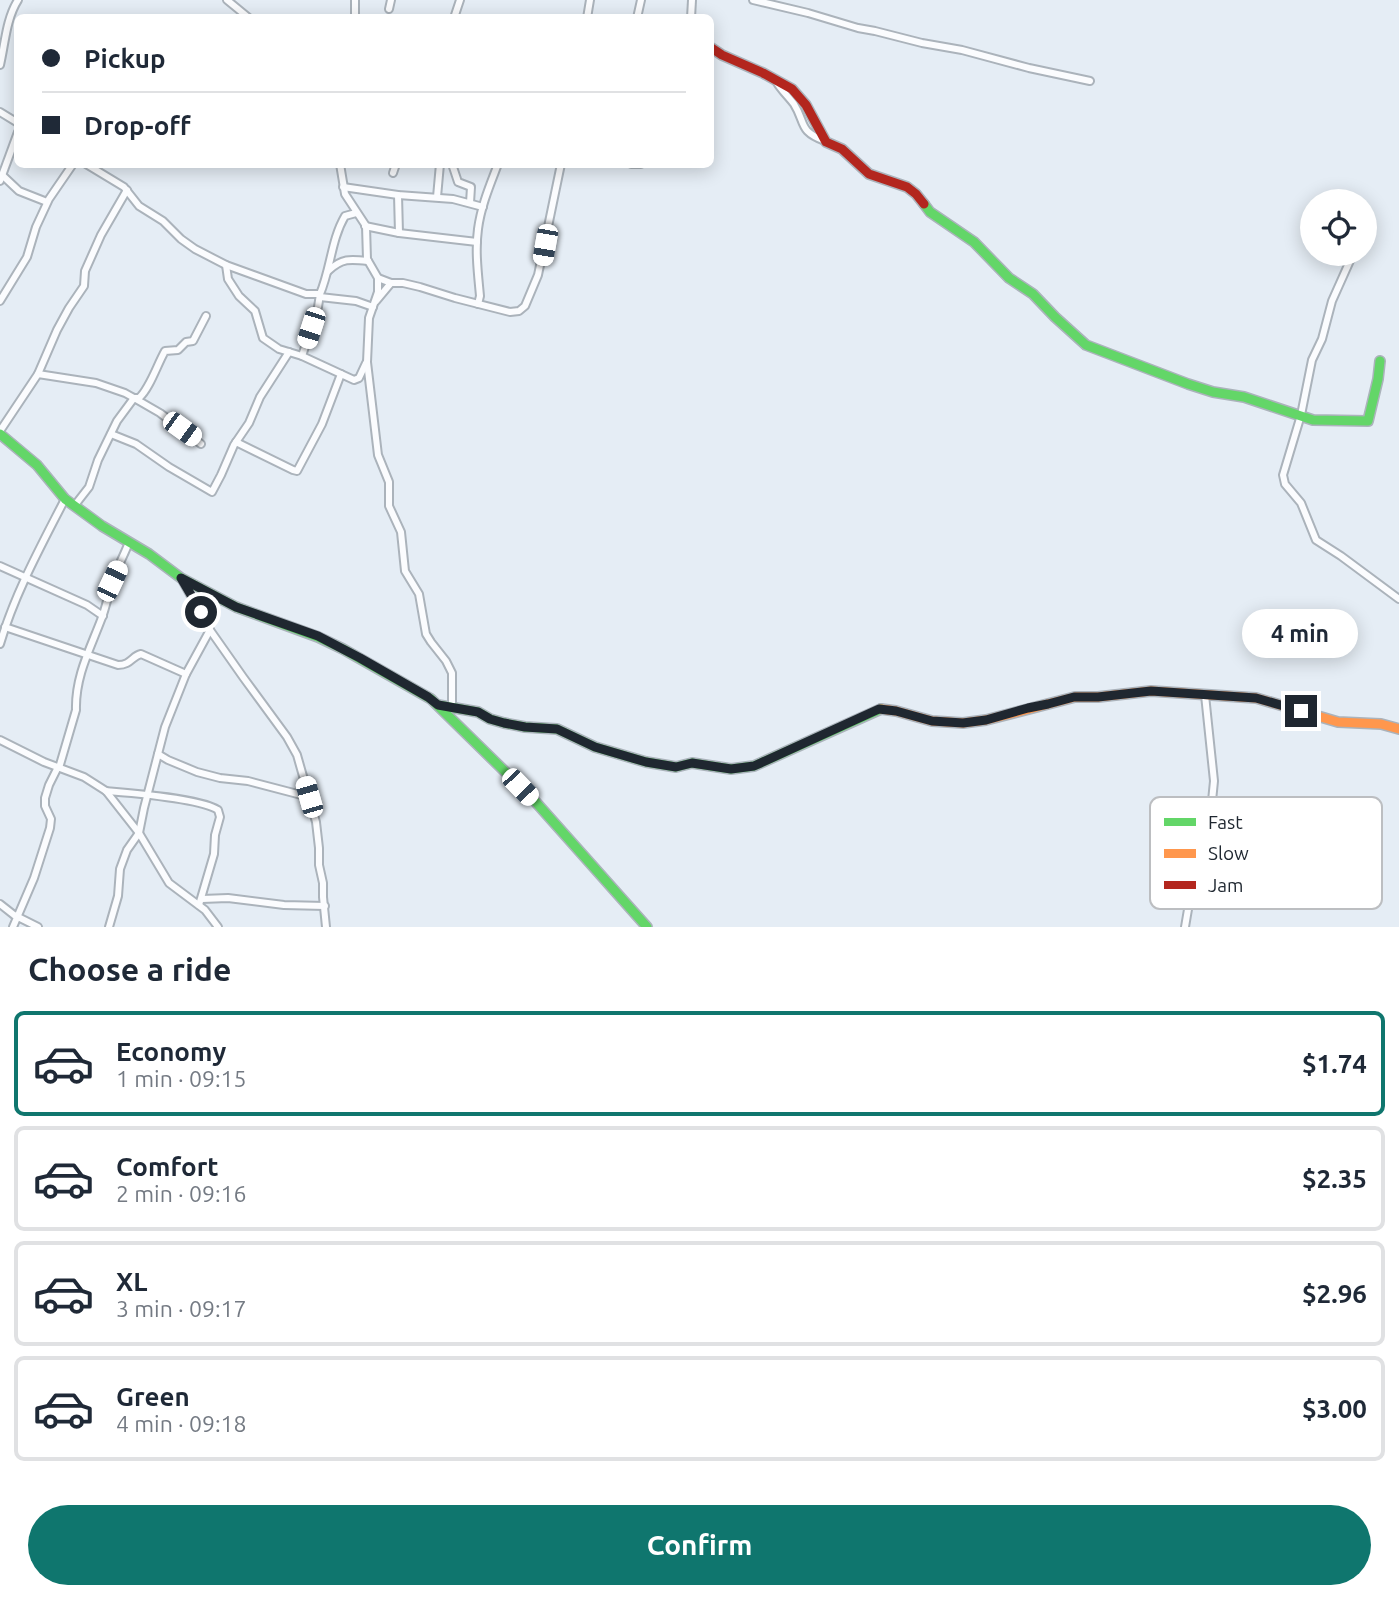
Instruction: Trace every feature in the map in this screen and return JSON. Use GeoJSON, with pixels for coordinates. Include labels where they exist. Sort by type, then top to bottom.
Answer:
{"type":"FeatureCollection","features":[{"type":"Feature","properties":{"kind":"street"},"geometry":{"type":"LineString","coordinates":[[0,65],[8,25],[18,0]]}},
{"type":"Feature","properties":{"kind":"street"},"geometry":{"type":"LineString","coordinates":[[227,0],[244,14]]}},
{"type":"Feature","properties":{"kind":"street"},"geometry":{"type":"LineString","coordinates":[[389,9],[391,0]]}},
{"type":"Feature","properties":{"kind":"street"},"geometry":{"type":"LineString","coordinates":[[753,0],[808,13],[858,29],[962,50],[1090,81]]}},
{"type":"Feature","properties":{"kind":"street"},"geometry":{"type":"LineString","coordinates":[[714,50],[792,89],[803,99],[826,142],[842,149],[869,174],[907,187],[916,194],[930,212],[974,242],[1009,278],[1033,294],[1086,345],[1188,384],[1213,392],[1244,397],[1319,422],[1368,421],[1380,361]]}},
{"type":"Feature","properties":{"kind":"street"},"geometry":{"type":"LineString","coordinates":[[14,143],[1,178],[19,191],[47,202]]}},
{"type":"Feature","properties":{"kind":"street"},"geometry":{"type":"LineString","coordinates":[[0,301],[27,257],[47,202],[70,168]]}},
{"type":"Feature","properties":{"kind":"street"},"geometry":{"type":"LineString","coordinates":[[92,168],[127,190],[139,206],[163,221],[181,239],[226,265],[292,290],[374,305]]}},
{"type":"Feature","properties":{"kind":"street"},"geometry":{"type":"LineString","coordinates":[[341,168],[345,194],[366,226],[368,261],[378,278],[378,292],[368,324],[367,362],[378,455],[389,482],[389,506],[401,532],[405,571],[419,594],[426,634],[442,654],[452,673],[452,707]]}},
{"type":"Feature","properties":{"kind":"street"},"geometry":{"type":"LineString","coordinates":[[393,173],[395,168]]}},
{"type":"Feature","properties":{"kind":"street"},"geometry":{"type":"LineString","coordinates":[[437,197],[440,168]]}},
{"type":"Feature","properties":{"kind":"street"},"geometry":{"type":"LineString","coordinates":[[453,168],[458,182],[471,187],[470,203]]}},
{"type":"Feature","properties":{"kind":"street"},"geometry":{"type":"LineString","coordinates":[[478,304],[480,296],[477,242],[483,207],[497,168]]}},
{"type":"Feature","properties":{"kind":"street"},"geometry":{"type":"LineString","coordinates":[[378,278],[391,283],[420,286],[478,304],[519,311],[525,306],[542,262],[560,168]]}},
{"type":"Feature","properties":{"kind":"street"},"geometry":{"type":"LineString","coordinates":[[343,187],[398,195],[437,197],[483,207]]}},
{"type":"Feature","properties":{"kind":"street"},"geometry":{"type":"LineString","coordinates":[[127,190],[101,235],[85,271],[84,286],[57,330],[38,374],[0,432],[37,465],[65,499],[181,578],[236,607],[318,636],[428,697],[533,799],[648,927]]}},
{"type":"Feature","properties":{"kind":"street"},"geometry":{"type":"LineString","coordinates":[[398,195],[399,233]]}},
{"type":"Feature","properties":{"kind":"street"},"geometry":{"type":"LineString","coordinates":[[302,356],[337,230],[345,216],[356,212]]}},
{"type":"Feature","properties":{"kind":"street"},"geometry":{"type":"LineString","coordinates":[[364,226],[477,242]]}},
{"type":"Feature","properties":{"kind":"street"},"geometry":{"type":"LineString","coordinates":[[327,273],[345,260],[368,261]]}},
{"type":"Feature","properties":{"kind":"street"},"geometry":{"type":"LineString","coordinates":[[226,265],[228,279],[239,296],[255,311],[262,336],[279,349],[302,356],[354,380],[367,362]]}},
{"type":"Feature","properties":{"kind":"street"},"geometry":{"type":"LineString","coordinates":[[1348,266],[1332,301],[1322,339],[1312,360],[1301,415],[1283,472],[1285,484],[1301,503],[1316,540],[1399,599]]}},
{"type":"Feature","properties":{"kind":"street"},"geometry":{"type":"LineString","coordinates":[[374,305],[391,283]]}},
{"type":"Feature","properties":{"kind":"street"},"geometry":{"type":"LineString","coordinates":[[131,399],[143,395],[165,351],[177,350],[186,342],[192,342],[206,316]]}},
{"type":"Feature","properties":{"kind":"street"},"geometry":{"type":"LineString","coordinates":[[111,434],[136,444],[211,492],[236,442],[249,424],[260,397],[289,352]]}},
{"type":"Feature","properties":{"kind":"street"},"geometry":{"type":"LineString","coordinates":[[38,374],[93,382],[160,413],[201,444]]}},
{"type":"Feature","properties":{"kind":"street"},"geometry":{"type":"LineString","coordinates":[[236,442],[297,471],[323,424],[341,374]]}},
{"type":"Feature","properties":{"kind":"street"},"geometry":{"type":"LineString","coordinates":[[75,505],[89,487],[100,455],[131,399]]}},
{"type":"Feature","properties":{"kind":"street"},"geometry":{"type":"LineString","coordinates":[[0,644],[25,578],[65,499]]}},
{"type":"Feature","properties":{"kind":"street"},"geometry":{"type":"LineString","coordinates":[[13,927],[34,878],[50,828],[51,819],[45,806],[45,798],[58,768],[76,710],[86,653],[103,616],[112,581],[129,542]]}},
{"type":"Feature","properties":{"kind":"street"},"geometry":{"type":"LineString","coordinates":[[0,566],[103,616]]}},
{"type":"Feature","properties":{"kind":"street"},"geometry":{"type":"LineString","coordinates":[[181,578],[210,629],[291,743],[298,758],[316,822],[326,927]]}},
{"type":"Feature","properties":{"kind":"street"},"geometry":{"type":"LineString","coordinates":[[5,627],[118,665],[128,663],[141,654],[186,674]]}},
{"type":"Feature","properties":{"kind":"street"},"geometry":{"type":"LineString","coordinates":[[109,927],[118,896],[120,869],[127,850],[139,833],[165,727],[186,674],[210,629]]}},
{"type":"Feature","properties":{"kind":"street"},"geometry":{"type":"LineString","coordinates":[[438,705],[478,712],[504,723],[557,729],[595,747],[646,762],[676,767],[692,763],[731,769],[754,766],[879,709],[932,721],[963,723],[986,720],[1074,697],[1151,691],[1256,698],[1338,722],[1381,724],[1399,729]]}},
{"type":"Feature","properties":{"kind":"street"},"geometry":{"type":"LineString","coordinates":[[1205,695],[1214,781],[1212,797]]}},
{"type":"Feature","properties":{"kind":"street"},"geometry":{"type":"LineString","coordinates":[[0,740],[92,781],[106,791],[139,833],[172,886],[201,902],[218,927]]}},
{"type":"Feature","properties":{"kind":"street"},"geometry":{"type":"LineString","coordinates":[[158,754],[197,772],[248,781],[309,797]]}},
{"type":"Feature","properties":{"kind":"street"},"geometry":{"type":"LineString","coordinates":[[106,791],[147,795],[216,808],[219,813],[214,854],[201,902]]}},
{"type":"Feature","properties":{"kind":"street"},"geometry":{"type":"LineString","coordinates":[[201,902],[229,898],[284,905],[325,906]]}},
{"type":"Feature","properties":{"kind":"street"},"geometry":{"type":"LineString","coordinates":[[0,904],[38,927]]}},
{"type":"Feature","properties":{"kind":"street"},"geometry":{"type":"LineString","coordinates":[[1185,927],[1188,909]]}},
{"type":"Feature","properties":{"kind":"traffic: fast"},"geometry":{"type":"LineString","coordinates":[[924,204],[930,212],[974,242],[1009,278],[1033,294],[1086,345],[1188,384],[1213,392],[1244,397],[1313,420],[1368,421],[1380,361]]}},
{"type":"Feature","properties":{"kind":"traffic: fast"},"geometry":{"type":"LineString","coordinates":[[0,434],[37,465],[65,499],[181,578],[236,607],[343,649],[431,699],[533,799],[647,927]]}},
{"type":"Feature","properties":{"kind":"traffic: fast"},"geometry":{"type":"LineString","coordinates":[[438,705],[478,712],[504,723],[557,729],[595,747],[646,762],[676,767],[692,763],[731,769],[754,766],[881,709]]}},
{"type":"Feature","properties":{"kind":"traffic: slow"},"geometry":{"type":"LineString","coordinates":[[881,709],[932,721],[963,723],[986,720],[1075,697],[1151,691],[1256,698],[1338,722],[1381,724],[1399,729]]}},
{"type":"Feature","properties":{"kind":"traffic: jam"},"geometry":{"type":"LineString","coordinates":[[714,50],[792,89],[806,105],[826,142],[842,149],[869,174],[907,187],[924,204]]}},
{"type":"Feature","properties":{"kind":"route"},"geometry":{"type":"LineString","coordinates":[[201,612],[181,578],[247,612],[318,636],[387,673],[438,705],[478,712],[504,723],[557,729],[616,754],[676,767],[692,763],[731,769],[754,766],[879,709],[932,721],[963,723],[986,720],[1074,697],[1151,691],[1256,698],[1301,711]]}}]}
